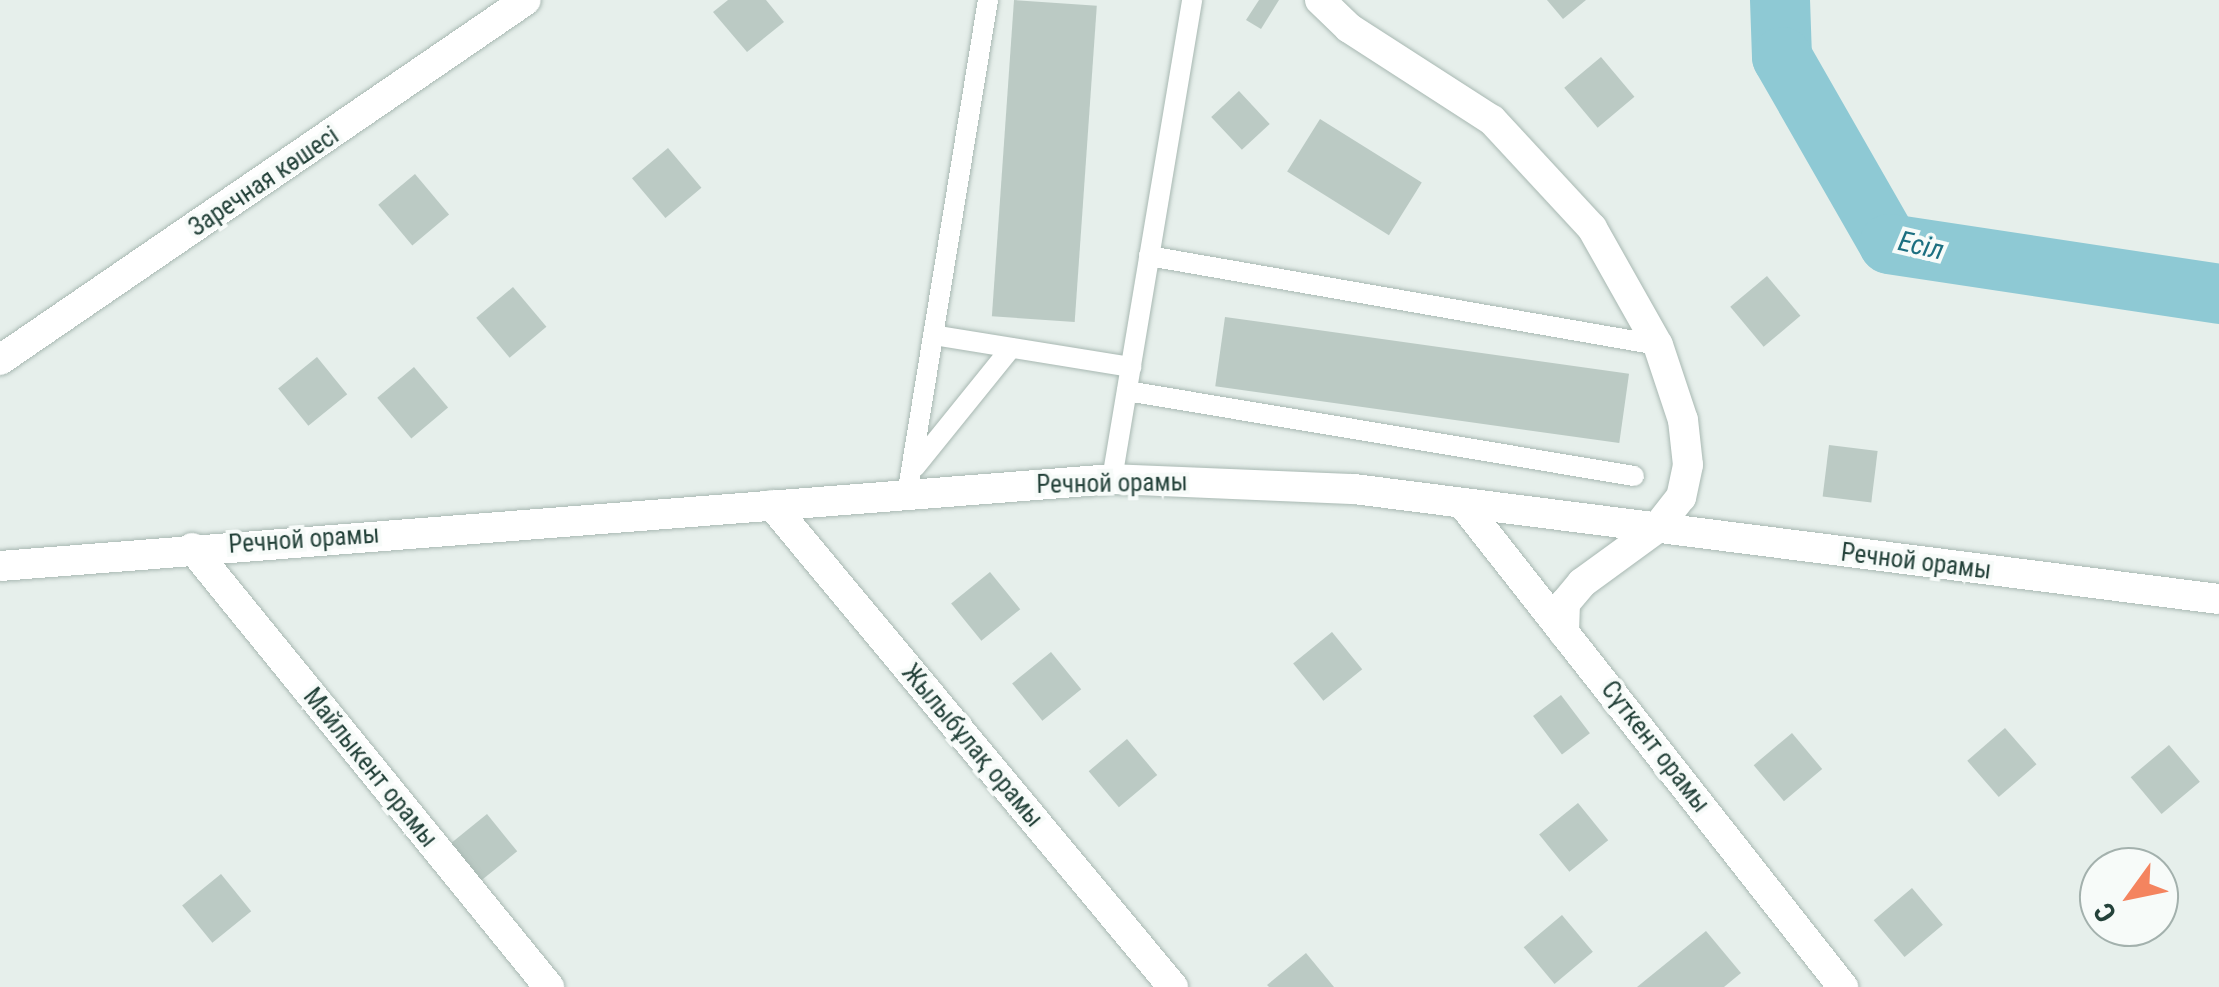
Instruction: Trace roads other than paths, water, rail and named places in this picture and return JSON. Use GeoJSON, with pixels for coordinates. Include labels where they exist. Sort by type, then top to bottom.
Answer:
{"type":"FeatureCollection","features":[{"type":"Feature","properties":{"kind":"street","name":"Заречная көшесі"},"geometry":{"type":"LineString","coordinates":[[0,360],[526,0]]}},
{"type":"Feature","properties":{"kind":"street"},"geometry":{"type":"LineString","coordinates":[[1320,0],[1349,28],[1492,120],[1592,228],[1658,345],[1683,420],[1688,465],[1680,497],[1656,529],[1582,584],[1565,603],[1564,633]]}},
{"type":"Feature","properties":{"kind":"street","name":"Речной орамы"},"geometry":{"type":"LineString","coordinates":[[0,566],[772,505],[910,482],[1112,479],[1354,489],[1466,508],[2219,599]]}},
{"type":"Feature","properties":{"kind":"street","name":"Жылыбұлақ орамы"},"geometry":{"type":"LineString","coordinates":[[772,505],[1173,987]]}},
{"type":"Feature","properties":{"kind":"street","name":"Сүткент орамы"},"geometry":{"type":"LineString","coordinates":[[1466,508],[1844,987]]}},
{"type":"Feature","properties":{"kind":"street","name":"Майлыкент орамы"},"geometry":{"type":"LineString","coordinates":[[192,548],[549,987]]}},
{"type":"Feature","properties":{"kind":"lane"},"geometry":{"type":"LineString","coordinates":[[910,482],[988,0]]}},
{"type":"Feature","properties":{"kind":"lane"},"geometry":{"type":"LineString","coordinates":[[1112,479],[1192,0]]}},
{"type":"Feature","properties":{"kind":"lane"},"geometry":{"type":"LineString","coordinates":[[1149,256],[1658,345]]}},
{"type":"Feature","properties":{"kind":"lane"},"geometry":{"type":"LineString","coordinates":[[933,334],[1131,367]]}},
{"type":"Feature","properties":{"kind":"lane"},"geometry":{"type":"LineString","coordinates":[[910,482],[1011,348]]}},
{"type":"Feature","properties":{"kind":"lane"},"geometry":{"type":"LineString","coordinates":[[1126,391],[1634,476]]}},
{"type":"Feature","properties":{"kind":"waterway","name":"Есіл"},"geometry":{"type":"LineString","coordinates":[[1780,0],[1782,57],[1889,244],[2219,294]]}}]}
